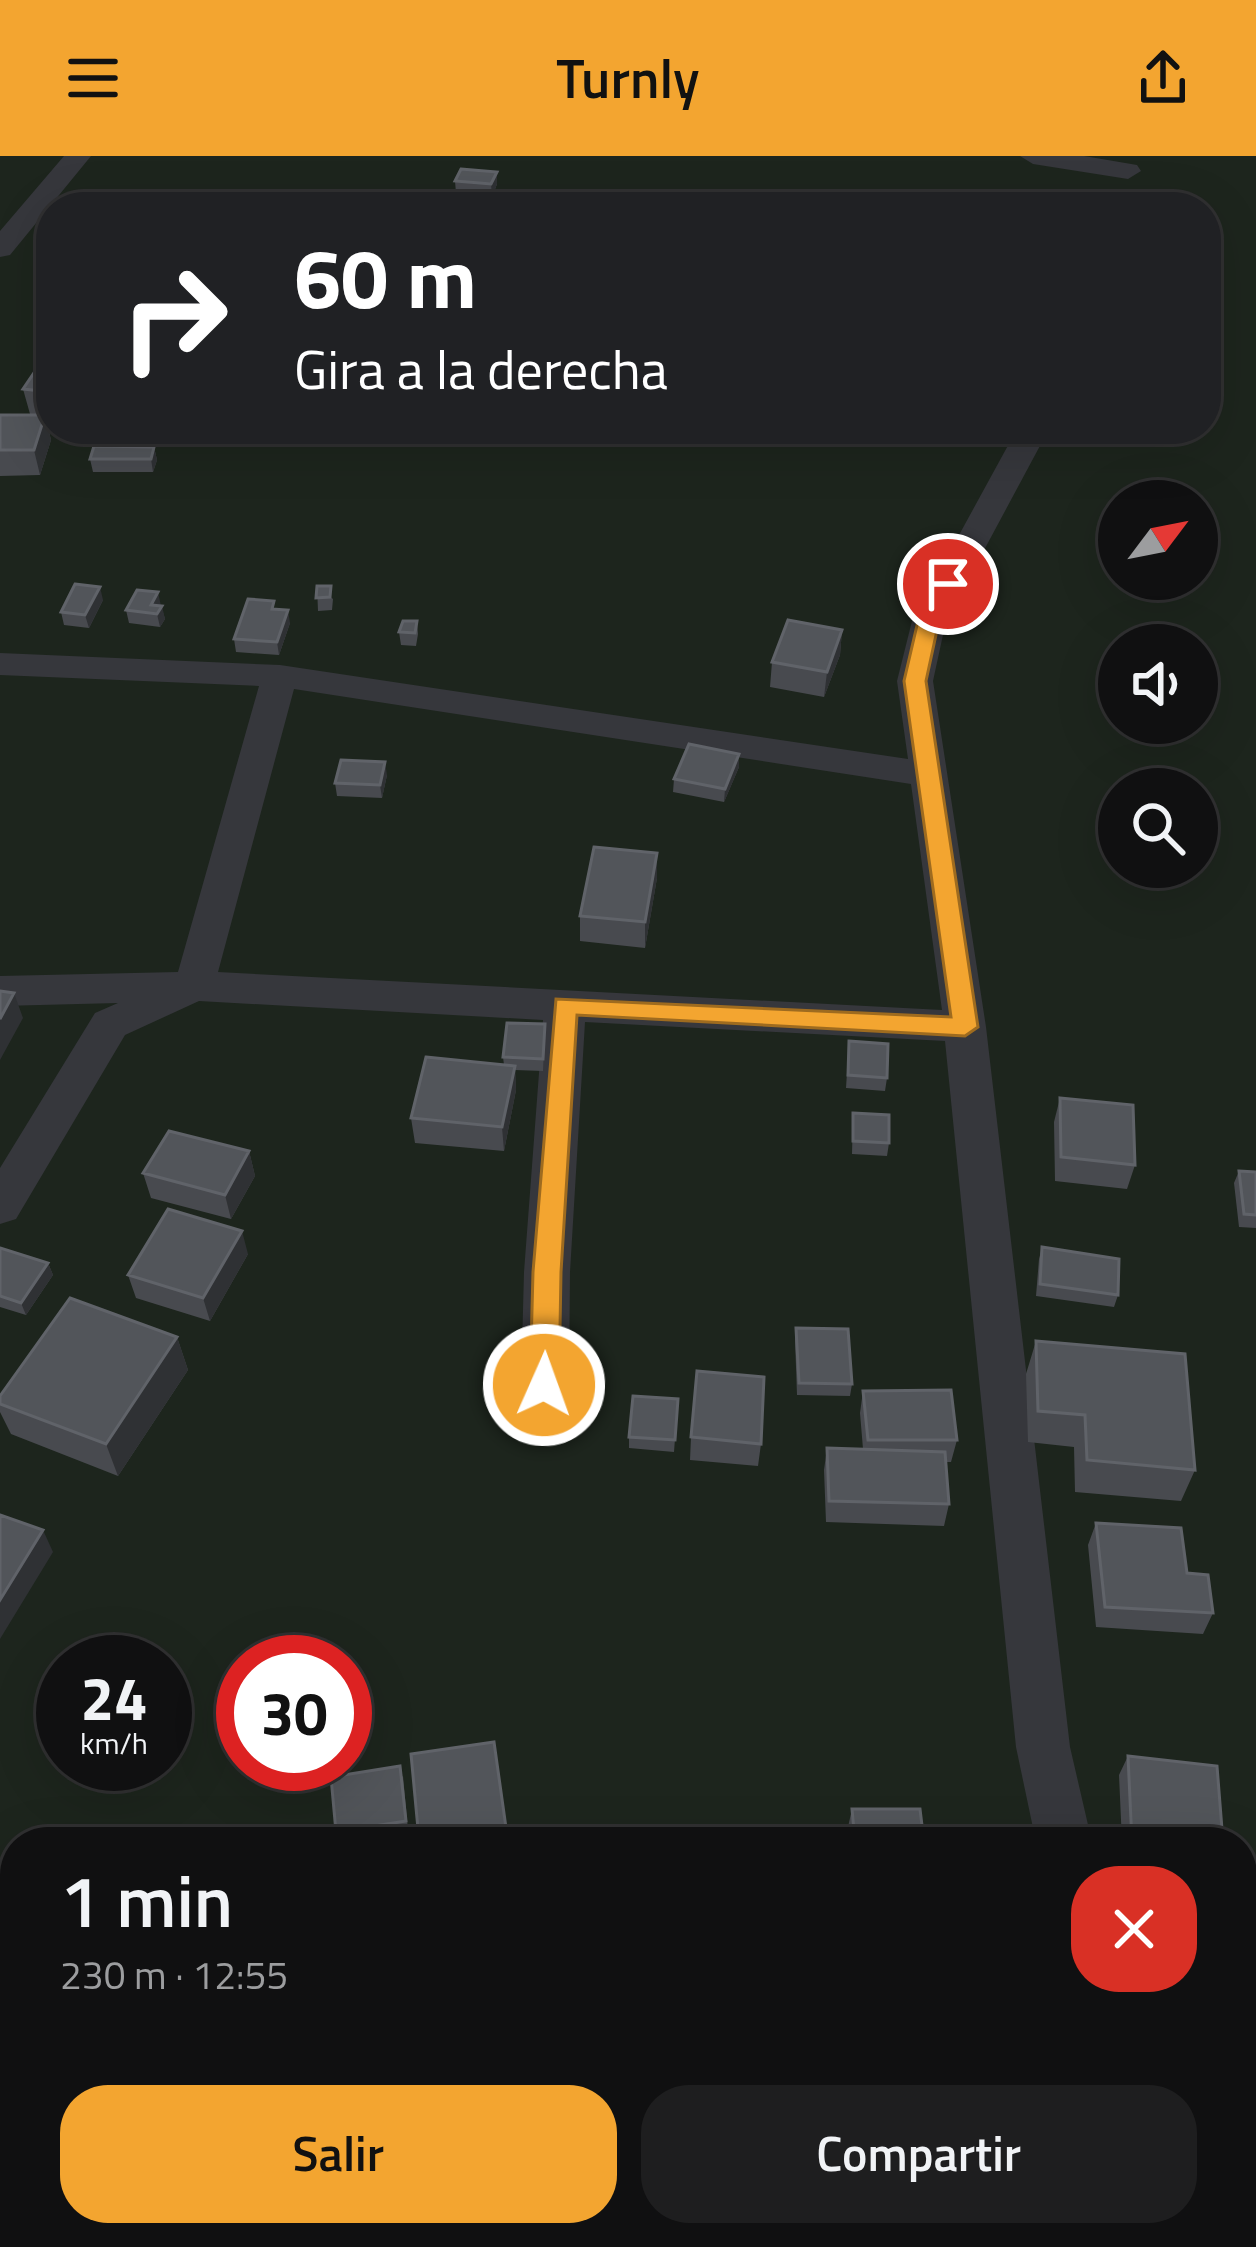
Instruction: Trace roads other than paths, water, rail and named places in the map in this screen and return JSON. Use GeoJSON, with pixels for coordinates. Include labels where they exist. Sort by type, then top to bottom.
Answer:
{"type":"FeatureCollection","features":[{"type":"Feature","properties":{"kind":"street"},"geometry":{"type":"LineString","coordinates":[[48,192],[78,156]]}},
{"type":"Feature","properties":{"kind":"street"},"geometry":{"type":"LineString","coordinates":[[1033,156],[1130,164]]}},
{"type":"Feature","properties":{"kind":"street"},"geometry":{"type":"LineString","coordinates":[[0,249],[36,206]]}},
{"type":"Feature","properties":{"kind":"street"},"geometry":{"type":"LineString","coordinates":[[1025,444],[928,621],[915,681],[965,1027],[1042,1747],[1061,1827]]}},
{"type":"Feature","properties":{"kind":"street"},"geometry":{"type":"LineString","coordinates":[[0,664],[280,676],[932,775]]}},
{"type":"Feature","properties":{"kind":"street"},"geometry":{"type":"LineString","coordinates":[[194,986],[280,676]]}},
{"type":"Feature","properties":{"kind":"street"},"geometry":{"type":"LineString","coordinates":[[0,991],[194,986],[965,1027]]}},
{"type":"Feature","properties":{"kind":"street"},"geometry":{"type":"LineString","coordinates":[[0,1206],[110,1024],[194,986]]}},
{"type":"Feature","properties":{"kind":"street"},"geometry":{"type":"LineString","coordinates":[[544,1385],[565,1006]]}}]}
